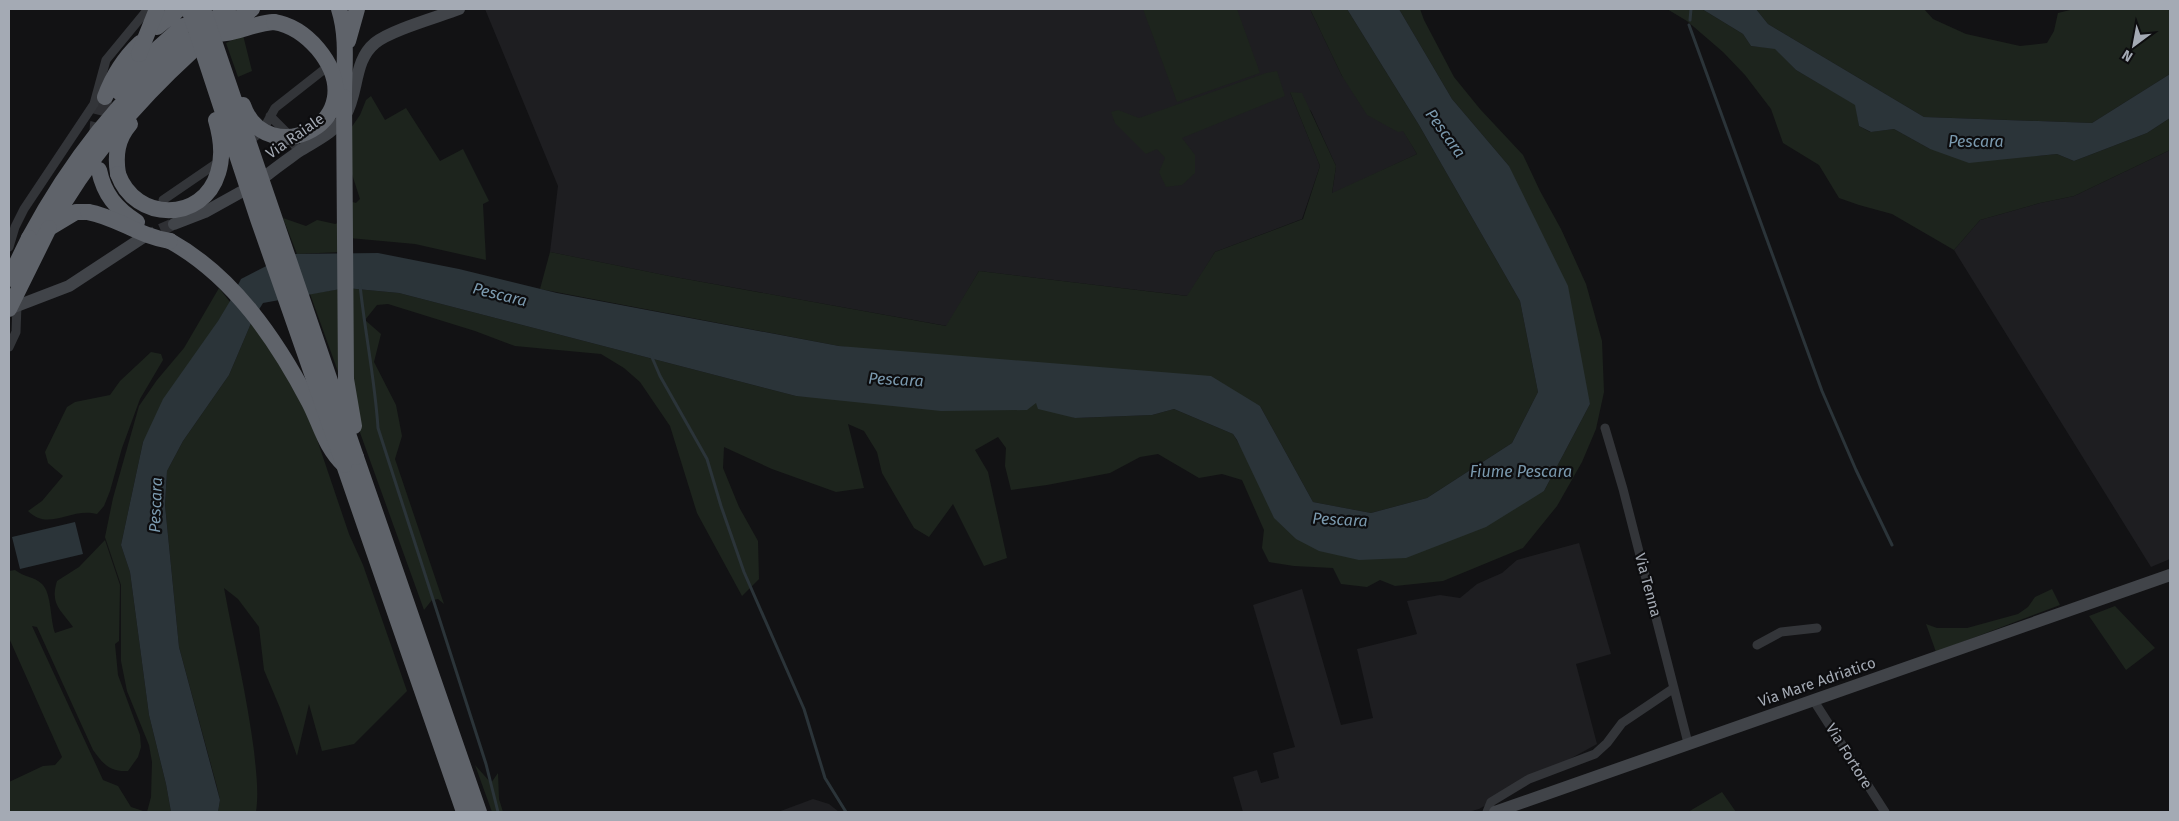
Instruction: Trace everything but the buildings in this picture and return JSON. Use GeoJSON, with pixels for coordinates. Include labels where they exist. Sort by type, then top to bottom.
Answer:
{"type":"FeatureCollection","features":[{"type":"Feature","properties":{"kind":"highway"},"geometry":{"type":"LineString","coordinates":[[134,72],[140,49],[157,9]]}},
{"type":"Feature","properties":{"kind":"highway"},"geometry":{"type":"LineString","coordinates":[[157,27],[179,9]]}},
{"type":"Feature","properties":{"kind":"highway"},"geometry":{"type":"LineString","coordinates":[[189,9],[258,219],[350,461],[479,812]]}},
{"type":"Feature","properties":{"kind":"highway"},"geometry":{"type":"LineString","coordinates":[[210,21],[228,9]]}},
{"type":"Feature","properties":{"kind":"highway"},"geometry":{"type":"LineString","coordinates":[[210,21],[252,9]]}},
{"type":"Feature","properties":{"kind":"highway"},"geometry":{"type":"LineString","coordinates":[[339,9],[343,20],[345,48],[346,379],[353,424],[359,444],[350,461]]}},
{"type":"Feature","properties":{"kind":"highway"},"geometry":{"type":"LineString","coordinates":[[345,48],[358,9]]}},
{"type":"Feature","properties":{"kind":"highway"},"geometry":{"type":"LineString","coordinates":[[210,21],[228,35],[254,24],[274,22],[288,25],[309,39],[332,70],[336,96],[323,121],[312,131],[304,135],[286,137],[270,134],[254,124],[246,114],[237,86],[226,76]]}},
{"type":"Feature","properties":{"kind":"highway"},"geometry":{"type":"LineString","coordinates":[[210,21],[226,76],[464,812]]}},
{"type":"Feature","properties":{"kind":"highway"},"geometry":{"type":"LineString","coordinates":[[92,138],[95,121],[134,72],[187,39]]}},
{"type":"Feature","properties":{"kind":"highway"},"geometry":{"type":"LineString","coordinates":[[15,306],[50,228],[76,183],[99,149],[141,100],[187,39]]}},
{"type":"Feature","properties":{"kind":"highway"},"geometry":{"type":"LineString","coordinates":[[9,279],[55,192],[92,138],[136,86],[187,39]]}},
{"type":"Feature","properties":{"kind":"highway"},"geometry":{"type":"LineString","coordinates":[[105,97],[116,71],[129,53],[140,49]]}},
{"type":"Feature","properties":{"kind":"highway"},"geometry":{"type":"LineString","coordinates":[[141,100],[138,115],[124,131],[116,150],[118,174],[129,194],[148,207],[164,211],[178,210],[201,199],[215,181],[221,159],[222,143],[212,107],[217,91]]}},
{"type":"Feature","properties":{"kind":"highway"},"geometry":{"type":"LineString","coordinates":[[99,170],[106,192],[112,202],[137,222],[205,263],[247,306],[301,387],[332,453],[350,461]]}},
{"type":"Feature","properties":{"kind":"highway"},"geometry":{"type":"LineString","coordinates":[[50,228],[76,212],[88,212],[148,237],[170,241]]}},
{"type":"Feature","properties":{"kind":"main road","name":"Via Raiale"},"geometry":{"type":"LineString","coordinates":[[267,175],[299,152],[327,136],[346,115],[356,91],[363,60],[374,44],[386,37],[459,9]]}},
{"type":"Feature","properties":{"kind":"main road"},"geometry":{"type":"LineString","coordinates":[[174,224],[205,212],[241,192]]}},
{"type":"Feature","properties":{"kind":"main road"},"geometry":{"type":"LineString","coordinates":[[15,306],[69,286],[142,238]]}},
{"type":"Feature","properties":{"kind":"main road","name":"Via Mare Adriatico"},"geometry":{"type":"LineString","coordinates":[[2150,583],[2170,567]]}},
{"type":"Feature","properties":{"kind":"main road","name":"Via Mare Adriatico"},"geometry":{"type":"LineString","coordinates":[[1495,812],[2170,575]]}},
{"type":"Feature","properties":{"kind":"street"},"geometry":{"type":"LineString","coordinates":[[9,247],[15,227],[24,208],[94,104],[106,60],[148,9]]}},
{"type":"Feature","properties":{"kind":"street"},"geometry":{"type":"LineString","coordinates":[[163,200],[258,136],[270,116],[281,103],[331,64]]}},
{"type":"Feature","properties":{"kind":"street"},"geometry":{"type":"LineString","coordinates":[[270,116],[287,133],[299,152]]}},
{"type":"Feature","properties":{"kind":"street"},"geometry":{"type":"LineString","coordinates":[[9,252],[16,332],[9,347]]}},
{"type":"Feature","properties":{"kind":"street","name":"Via Tenna"},"geometry":{"type":"LineString","coordinates":[[1605,428],[1688,743]]}},
{"type":"Feature","properties":{"kind":"street"},"geometry":{"type":"LineString","coordinates":[[1757,645],[1781,632],[1817,628]]}},
{"type":"Feature","properties":{"kind":"street"},"geometry":{"type":"LineString","coordinates":[[1488,812],[1491,802],[1529,779],[1595,754],[1607,743],[1622,723],[1674,688]]}},
{"type":"Feature","properties":{"kind":"street","name":"Via Fortore"},"geometry":{"type":"LineString","coordinates":[[1814,701],[1885,812]]}},
{"type":"Feature","properties":{"kind":"shaded area"},"geometry":{"type":"Polygon","coordinates":[[[485,9],[1310,9],[1342,76],[1403,130],[1417,154],[1332,194],[1336,166],[1311,111],[1290,92],[1320,166],[1302,219],[1215,252],[1188,296],[979,271],[947,326],[669,276],[550,252],[558,186],[485,9]]]}},
{"type":"Feature","properties":{"kind":"shaded area"},"geometry":{"type":"Polygon","coordinates":[[[1143,9],[1237,9],[1260,73],[1177,102],[1143,9]]]}},
{"type":"Feature","properties":{"kind":"shaded area"},"geometry":{"type":"Polygon","coordinates":[[[1310,9],[1347,9],[1419,125],[1520,301],[1538,392],[1512,443],[1427,498],[1371,513],[1313,502],[1260,406],[839,346],[540,289],[550,252],[669,276],[946,326],[979,271],[1187,296],[1215,252],[1303,219],[1320,166],[1290,92],[1302,93],[1336,166],[1332,193],[1417,154],[1403,131],[1398,132],[1367,115],[1342,76],[1310,9]]]}},
{"type":"Feature","properties":{"kind":"shaded area"},"geometry":{"type":"Polygon","coordinates":[[[1399,9],[1420,9],[1454,77],[1480,109],[1523,155],[1561,229],[1586,284],[1602,341],[1604,392],[1596,429],[1582,462],[1557,506],[1523,548],[1443,581],[1395,586],[1380,580],[1367,587],[1341,584],[1333,568],[1294,566],[1269,562],[1262,548],[1264,530],[1242,480],[1222,474],[1199,478],[1158,454],[1140,457],[1110,473],[1011,490],[1005,466],[1006,448],[998,437],[975,450],[988,472],[1007,558],[984,566],[953,504],[929,537],[914,528],[882,473],[877,452],[864,431],[848,424],[864,488],[836,492],[772,469],[724,447],[723,468],[739,507],[758,541],[759,579],[742,596],[697,513],[670,426],[640,382],[624,368],[601,354],[515,346],[475,331],[388,304],[377,305],[365,320],[381,334],[374,362],[396,405],[402,436],[395,459],[444,604],[438,599],[432,600],[424,610],[310,294],[346,288],[399,293],[796,396],[1036,403],[1075,418],[1152,415],[1174,409],[1233,434],[1296,539],[1544,491],[1590,404],[1509,166],[1452,99],[1399,9]]]}},
{"type":"Feature","properties":{"kind":"shaded area"},"geometry":{"type":"Polygon","coordinates":[[[1667,9],[1702,9],[1743,34],[1751,46],[1775,48],[1796,70],[1856,105],[1859,126],[1870,132],[1894,129],[1930,149],[2037,156],[2057,154],[2074,161],[2147,133],[2170,118],[2170,150],[2074,196],[2040,203],[1980,220],[1954,250],[1892,214],[1839,198],[1819,165],[1783,143],[1771,109],[1745,75],[1723,52],[1687,21],[1667,9]]]}},
{"type":"Feature","properties":{"kind":"shaded area"},"geometry":{"type":"Polygon","coordinates":[[[1756,9],[1924,9],[1933,19],[1966,34],[2020,46],[2047,43],[2054,31],[2058,13],[2074,9],[2170,9],[2170,74],[2092,123],[1924,117],[1768,24],[1756,9]]]}},
{"type":"Feature","properties":{"kind":"shaded area"},"geometry":{"type":"Polygon","coordinates":[[[243,35],[252,71],[238,77],[226,43],[243,35]]]}},
{"type":"Feature","properties":{"kind":"shaded area"},"geometry":{"type":"Polygon","coordinates":[[[1277,71],[1285,96],[1182,138],[1195,155],[1195,173],[1182,185],[1166,187],[1159,172],[1165,158],[1157,149],[1146,154],[1115,123],[1111,112],[1118,110],[1139,118],[1266,73],[1277,71]]]}},
{"type":"Feature","properties":{"kind":"shaded area"},"geometry":{"type":"Polygon","coordinates":[[[371,96],[385,120],[406,108],[440,161],[463,149],[489,201],[483,204],[486,260],[415,244],[349,238],[349,201],[356,203],[360,199],[350,168],[351,128],[360,115],[366,100],[371,96]]]}},
{"type":"Feature","properties":{"kind":"shaded area"},"geometry":{"type":"Polygon","coordinates":[[[2170,150],[2170,559],[2151,567],[1954,250],[1980,220],[2040,203],[2074,196],[2170,150]]]}},
{"type":"Feature","properties":{"kind":"shaded area"},"geometry":{"type":"Polygon","coordinates":[[[283,218],[306,226],[317,220],[335,224],[341,222],[342,252],[297,254],[283,218]]]}},
{"type":"Feature","properties":{"kind":"shaded area"},"geometry":{"type":"Polygon","coordinates":[[[219,288],[230,302],[143,442],[121,545],[130,572],[149,715],[171,812],[147,812],[151,797],[152,762],[149,745],[127,691],[121,661],[121,585],[105,537],[113,498],[139,406],[157,380],[184,348],[219,288]]]}},
{"type":"Feature","properties":{"kind":"shaded area"},"geometry":{"type":"Polygon","coordinates":[[[252,321],[304,401],[349,534],[363,565],[407,691],[354,744],[322,751],[309,704],[297,756],[264,670],[259,627],[238,599],[224,588],[251,730],[257,797],[256,812],[218,812],[220,800],[217,787],[179,647],[165,505],[167,471],[183,441],[229,375],[252,321]]]}},
{"type":"Feature","properties":{"kind":"shaded area"},"geometry":{"type":"Polygon","coordinates":[[[151,352],[161,354],[163,360],[140,399],[104,506],[97,514],[78,514],[52,519],[36,517],[28,511],[42,501],[63,476],[48,463],[45,452],[67,407],[75,402],[110,395],[120,381],[151,352]]]}},
{"type":"Feature","properties":{"kind":"shaded area"},"geometry":{"type":"Polygon","coordinates":[[[105,540],[120,585],[119,641],[115,644],[118,675],[140,735],[141,747],[138,757],[128,771],[116,770],[108,766],[93,750],[37,627],[32,626],[103,780],[118,786],[131,807],[146,812],[9,812],[9,782],[43,766],[55,765],[62,757],[9,638],[9,571],[15,570],[36,580],[45,588],[48,594],[55,633],[73,627],[60,611],[56,601],[55,589],[57,581],[79,567],[105,540]]]}},
{"type":"Feature","properties":{"kind":"shaded area"},"geometry":{"type":"Polygon","coordinates":[[[1579,543],[1611,654],[1576,664],[1597,744],[1479,809],[1468,812],[1243,812],[1233,777],[1257,770],[1261,783],[1279,778],[1273,753],[1295,747],[1253,605],[1302,589],[1341,725],[1373,718],[1357,649],[1417,634],[1407,601],[1440,595],[1460,598],[1477,584],[1502,573],[1517,560],[1579,543]]]}},
{"type":"Feature","properties":{"kind":"shaded area"},"geometry":{"type":"Polygon","coordinates":[[[2052,589],[2060,605],[1936,652],[1926,624],[1937,628],[1967,628],[2018,614],[2028,607],[2035,597],[2052,589]]]}},
{"type":"Feature","properties":{"kind":"shaded area"},"geometry":{"type":"Polygon","coordinates":[[[2115,606],[2155,648],[2126,670],[2089,616],[2115,606]]]}},
{"type":"Feature","properties":{"kind":"shaded area"},"geometry":{"type":"Polygon","coordinates":[[[475,765],[491,783],[498,773],[499,799],[503,812],[492,812],[475,765]]]}},
{"type":"Feature","properties":{"kind":"shaded area"},"geometry":{"type":"Polygon","coordinates":[[[1722,792],[1736,812],[1688,812],[1722,792]]]}},
{"type":"Feature","properties":{"kind":"shaded area"},"geometry":{"type":"Polygon","coordinates":[[[813,799],[829,804],[839,812],[778,812],[813,799]]]}},
{"type":"Feature","properties":{"kind":"water","name":"Fiume Pescara"},"geometry":{"type":"Polygon","coordinates":[[[1347,9],[1399,9],[1452,99],[1509,166],[1568,286],[1590,404],[1544,491],[1486,527],[1406,558],[1359,560],[1319,551],[1296,539],[1274,518],[1233,434],[1174,409],[1152,415],[1075,418],[1038,409],[1036,403],[1027,410],[941,411],[796,396],[399,293],[346,288],[263,303],[252,321],[229,375],[183,441],[167,471],[165,505],[179,647],[220,800],[218,812],[171,812],[149,715],[130,572],[121,545],[143,442],[163,399],[218,321],[241,279],[290,254],[378,253],[459,269],[557,293],[839,346],[1211,376],[1260,406],[1313,502],[1371,513],[1427,498],[1512,443],[1538,392],[1520,301],[1419,125],[1347,9]]]}},
{"type":"Feature","properties":{"kind":"water","name":"Pescara"},"geometry":{"type":"Polygon","coordinates":[[[1702,9],[1756,9],[1768,24],[1924,117],[2092,123],[2170,74],[2170,118],[2147,133],[2074,161],[2057,154],[1969,163],[1930,149],[1894,129],[1871,132],[1859,126],[1855,105],[1796,70],[1775,49],[1751,46],[1743,34],[1702,9]]]}},
{"type":"Feature","properties":{"kind":"water"},"geometry":{"type":"Polygon","coordinates":[[[75,522],[83,554],[20,569],[12,537],[75,522]]]}},
{"type":"Feature","properties":{"kind":"waterway"},"geometry":{"type":"LineString","coordinates":[[1690,20],[1691,9]]}},
{"type":"Feature","properties":{"kind":"waterway"},"geometry":{"type":"LineString","coordinates":[[1689,25],[1822,391],[1856,470],[1892,545]]}},
{"type":"Feature","properties":{"kind":"waterway"},"geometry":{"type":"LineString","coordinates":[[360,285],[375,392],[378,428],[486,764],[498,812]]}},
{"type":"Feature","properties":{"kind":"waterway"},"geometry":{"type":"LineString","coordinates":[[651,355],[660,376],[707,459],[744,572],[804,709],[825,778],[846,812]]}},
{"type":"Feature","properties":{"kind":"tunnel"},"geometry":{"type":"LineString","coordinates":[[97,139],[98,124],[105,97]]}},
{"type":"Feature","properties":{"kind":"tunnel"},"geometry":{"type":"LineString","coordinates":[[144,237],[174,224]]}}]}
